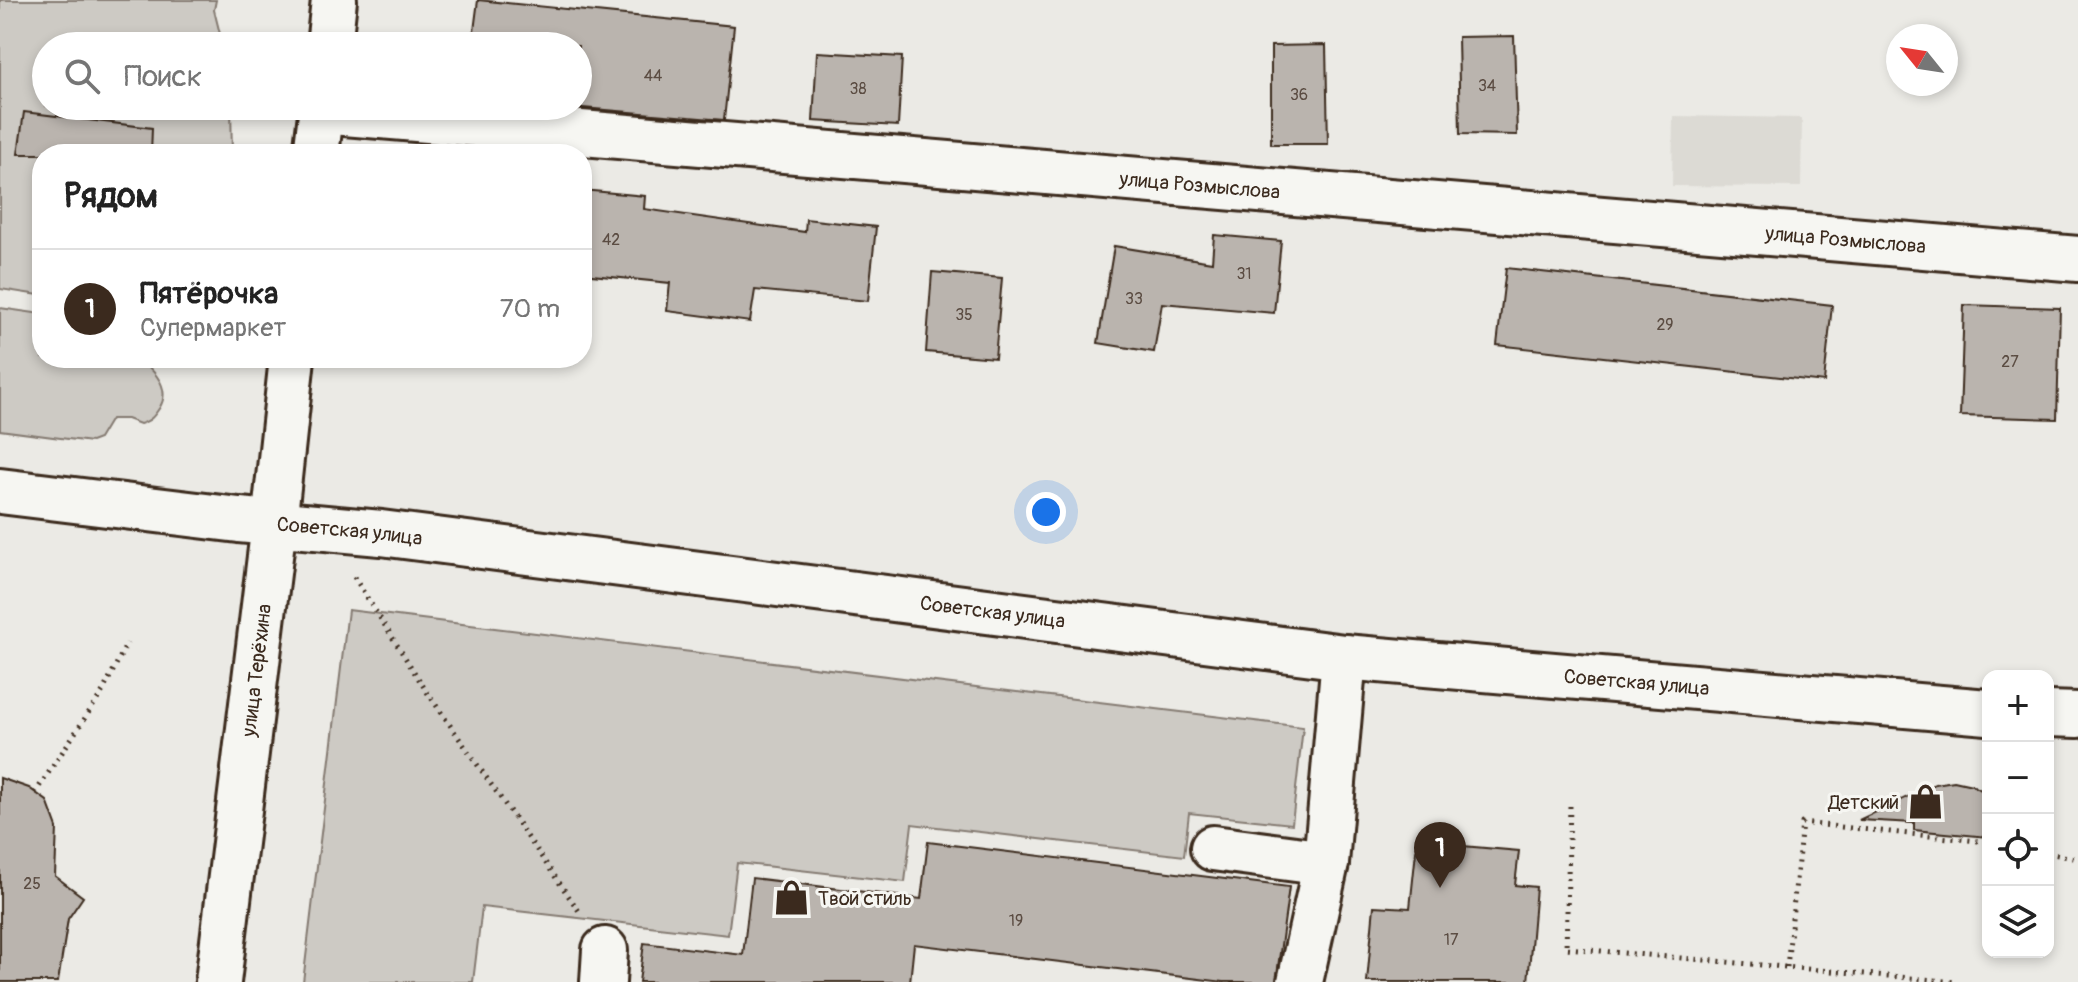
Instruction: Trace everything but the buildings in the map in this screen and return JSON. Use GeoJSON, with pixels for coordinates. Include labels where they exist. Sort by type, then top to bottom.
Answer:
{"type":"FeatureCollection","features":[{"type":"Feature","properties":{"kind":"main road"},"geometry":{"type":"LineString","coordinates":[[331,32],[334,0]]}},
{"type":"Feature","properties":{"kind":"main road"},"geometry":{"type":"LineString","coordinates":[[317,144],[321,120]]}},
{"type":"Feature","properties":{"kind":"main road","name":"улица Розмыслова"},"geometry":{"type":"LineString","coordinates":[[451,120],[2078,259]]}},
{"type":"Feature","properties":{"kind":"main road","name":"улица Терёхина"},"geometry":{"type":"LineString","coordinates":[[218,982],[291,368]]}},
{"type":"Feature","properties":{"kind":"main road","name":"Советская улица"},"geometry":{"type":"LineString","coordinates":[[0,491],[274,524],[381,533],[1344,657],[1982,711]]}},
{"type":"Feature","properties":{"kind":"main road"},"geometry":{"type":"LineString","coordinates":[[1300,982],[1326,863],[1344,657]]}},
{"type":"Feature","properties":{"kind":"main road"},"geometry":{"type":"LineString","coordinates":[[2054,714],[2078,715]]}},
{"type":"Feature","properties":{"kind":"main road"},"geometry":{"type":"LineString","coordinates":[[1213,848],[1326,863]]}},
{"type":"Feature","properties":{"kind":"path"},"geometry":{"type":"LineString","coordinates":[[354,577],[604,966]]}},
{"type":"Feature","properties":{"kind":"path"},"geometry":{"type":"LineString","coordinates":[[35,793],[103,691],[127,643]]}},
{"type":"Feature","properties":{"kind":"path"},"geometry":{"type":"LineString","coordinates":[[1570,806],[1566,948],[1957,982]]}},
{"type":"Feature","properties":{"kind":"path"},"geometry":{"type":"LineString","coordinates":[[1787,967],[1802,823],[1982,841]]}},
{"type":"Feature","properties":{"kind":"path"},"geometry":{"type":"LineString","coordinates":[[2054,854],[2078,859]]}},
{"type":"Feature","properties":{"kind":"shaded area"},"geometry":{"type":"Polygon","coordinates":[[[0,0],[216,0],[214,10],[220,32],[32,32],[32,120],[231,120],[232,144],[32,144],[32,294],[0,289],[0,0]]]}},
{"type":"Feature","properties":{"kind":"shaded area"},"geometry":{"type":"Polygon","coordinates":[[[1673,116],[1802,118],[1801,187],[1672,186],[1673,116]]]}},
{"type":"Feature","properties":{"kind":"shaded area"},"geometry":{"type":"Polygon","coordinates":[[[0,308],[32,313],[32,368],[150,368],[162,386],[163,400],[152,418],[140,424],[127,419],[111,419],[99,439],[91,442],[0,430],[0,308]]]}},
{"type":"Feature","properties":{"kind":"shaded area"},"geometry":{"type":"Polygon","coordinates":[[[348,610],[1303,727],[1292,824],[1189,813],[1184,856],[912,824],[905,882],[737,863],[728,935],[482,907],[473,982],[303,982],[348,610]]]}},
{"type":"Feature","properties":{"kind":"place","name":"Детский"},"geometry":{"type":"Point","coordinates":[1925,802]}},
{"type":"Feature","properties":{"kind":"place","name":"Пятёрочка"},"geometry":{"type":"Point","coordinates":[1440,888]}},
{"type":"Feature","properties":{"kind":"place","name":"Твой стиль"},"geometry":{"type":"Point","coordinates":[792,898]}}]}
